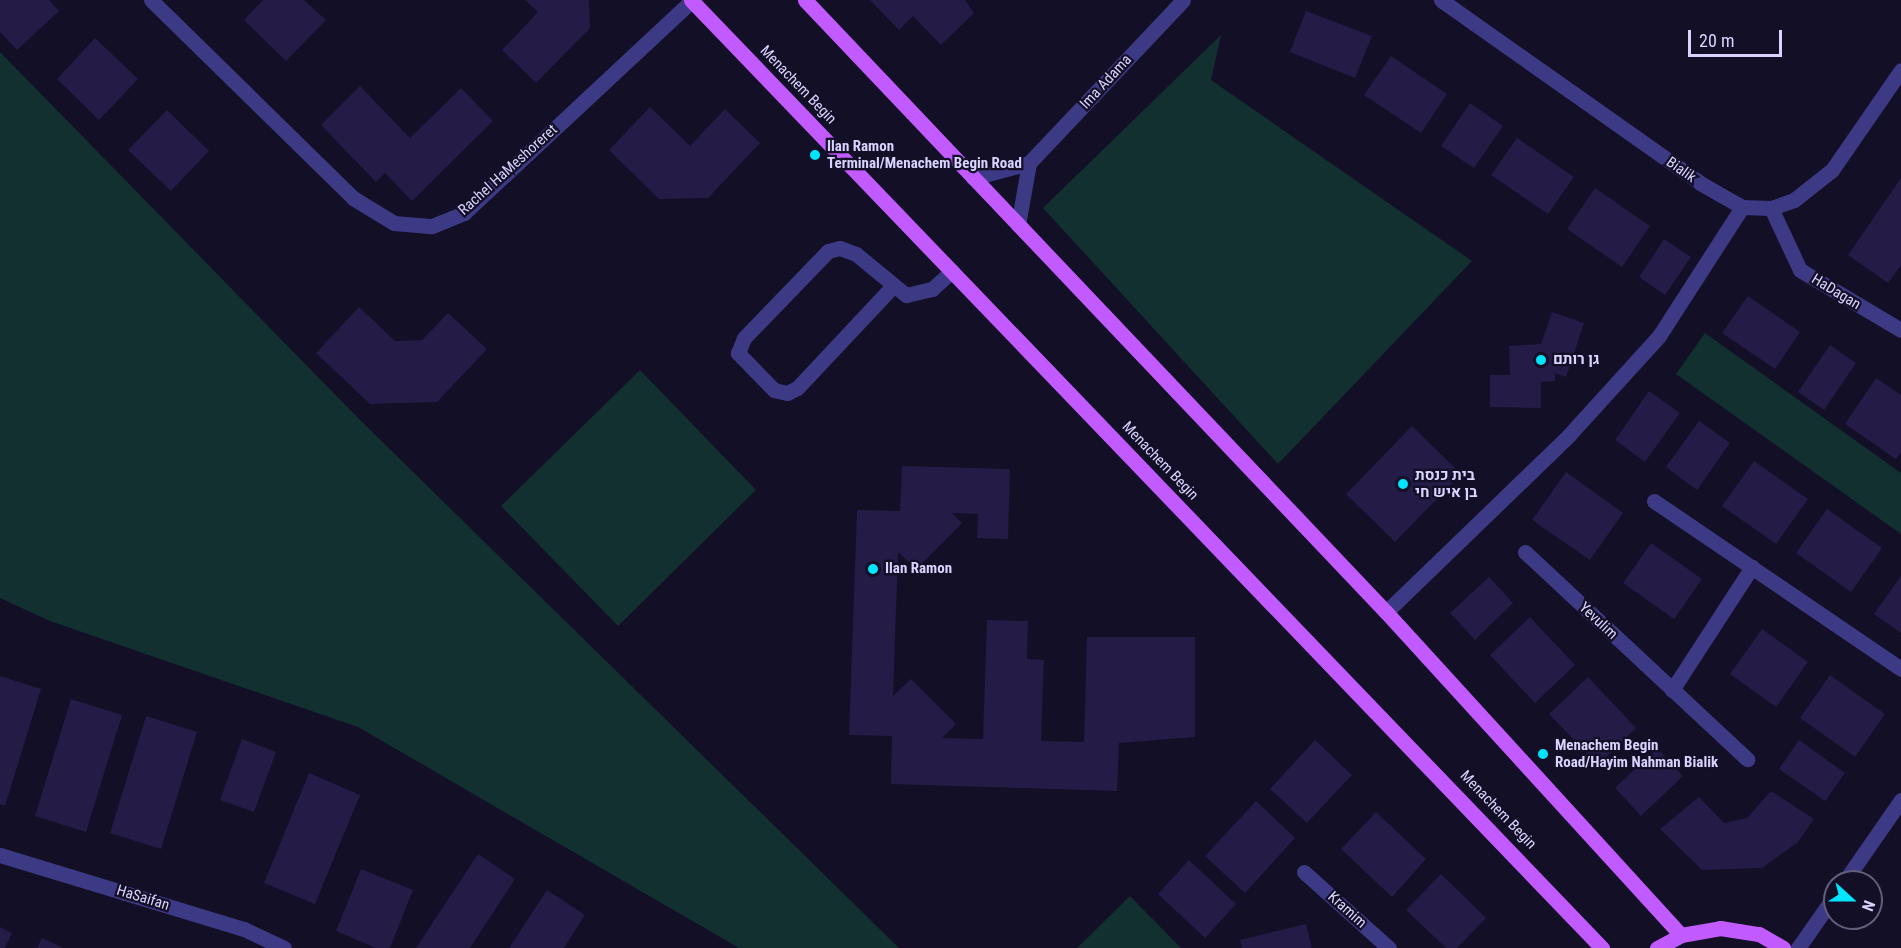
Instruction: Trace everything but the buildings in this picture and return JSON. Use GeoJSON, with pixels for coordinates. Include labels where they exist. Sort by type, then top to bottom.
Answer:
{"type":"FeatureCollection","features":[{"type":"Feature","properties":{"kind":"main road","name":"Menachem Begin"},"geometry":{"type":"LineString","coordinates":[[691,0],[1602,948]]}},
{"type":"Feature","properties":{"kind":"main road"},"geometry":{"type":"LineString","coordinates":[[805,0],[1386,612],[1681,935]]}},
{"type":"Feature","properties":{"kind":"main road"},"geometry":{"type":"LineString","coordinates":[[1657,948],[1681,935],[1720,928],[1759,934],[1783,948]]}},
{"type":"Feature","properties":{"kind":"street","name":"Rachel HaMeshoreret"},"geometry":{"type":"LineString","coordinates":[[151,0],[353,198],[394,224],[432,226],[464,213],[691,0]]}},
{"type":"Feature","properties":{"kind":"street","name":"Ima Adama"},"geometry":{"type":"LineString","coordinates":[[1029,163],[1183,0]]}},
{"type":"Feature","properties":{"kind":"street","name":"Bialik"},"geometry":{"type":"LineString","coordinates":[[1441,0],[1700,183],[1742,207],[1771,208],[1794,200],[1832,170],[1901,70]]}},
{"type":"Feature","properties":{"kind":"street"},"geometry":{"type":"LineString","coordinates":[[973,177],[1029,163],[1018,225]]}},
{"type":"Feature","properties":{"kind":"street"},"geometry":{"type":"LineString","coordinates":[[1386,612],[1569,435],[1659,336],[1742,207]]}},
{"type":"Feature","properties":{"kind":"street","name":"HaDagan"},"geometry":{"type":"LineString","coordinates":[[1771,208],[1800,270],[1901,330]]}},
{"type":"Feature","properties":{"kind":"street"},"geometry":{"type":"LineString","coordinates":[[892,287],[797,388],[787,393],[774,390],[738,353],[744,338],[828,251],[840,248],[856,254],[892,287],[906,295],[932,289],[952,271]]}},
{"type":"Feature","properties":{"kind":"street"},"geometry":{"type":"LineString","coordinates":[[1654,501],[1901,669]]}},
{"type":"Feature","properties":{"kind":"street","name":"Yevulim"},"geometry":{"type":"LineString","coordinates":[[1525,552],[1747,759]]}},
{"type":"Feature","properties":{"kind":"street"},"geometry":{"type":"LineString","coordinates":[[1672,690],[1752,567]]}},
{"type":"Feature","properties":{"kind":"street"},"geometry":{"type":"LineString","coordinates":[[1852,870],[1901,800]]}},
{"type":"Feature","properties":{"kind":"street","name":"HaSaifan"},"geometry":{"type":"LineString","coordinates":[[0,855],[244,929],[284,948]]}},
{"type":"Feature","properties":{"kind":"street","name":"Kramim"},"geometry":{"type":"LineString","coordinates":[[1304,872],[1389,948]]}},
{"type":"Feature","properties":{"kind":"street"},"geometry":{"type":"LineString","coordinates":[[1798,948],[1823,912]]}},
{"type":"Feature","properties":{"kind":"green space"},"geometry":{"type":"Polygon","coordinates":[[[1221,35],[1211,80],[1472,261],[1278,464],[1043,208],[1221,35]]]}},
{"type":"Feature","properties":{"kind":"green space"},"geometry":{"type":"Polygon","coordinates":[[[0,52],[360,420],[899,948],[739,948],[358,727],[50,621],[0,598],[0,52]]]}},
{"type":"Feature","properties":{"kind":"green space"},"geometry":{"type":"Polygon","coordinates":[[[1705,333],[1901,473],[1901,534],[1676,374],[1705,333]]]}},
{"type":"Feature","properties":{"kind":"green space"},"geometry":{"type":"Polygon","coordinates":[[[640,370],[756,490],[618,626],[501,506],[640,370]]]}},
{"type":"Feature","properties":{"kind":"green space"},"geometry":{"type":"Polygon","coordinates":[[[1130,896],[1181,948],[1077,948],[1130,896]]]}},
{"type":"Feature","properties":{"kind":"place","name":"Ilan Ramon Terminal/Menachem Begin Road"},"geometry":{"type":"Point","coordinates":[815,155]}},
{"type":"Feature","properties":{"kind":"place","name":"גן רותם"},"geometry":{"type":"Point","coordinates":[1541,360]}},
{"type":"Feature","properties":{"kind":"place","name":"בית כנסת בן איש חי"},"geometry":{"type":"Point","coordinates":[1403,484]}},
{"type":"Feature","properties":{"kind":"place","name":"Ilan Ramon"},"geometry":{"type":"Point","coordinates":[873,569]}},
{"type":"Feature","properties":{"kind":"place","name":"Menachem Begin Road/Hayim Nahman Bialik"},"geometry":{"type":"Point","coordinates":[1543,754]}}]}
